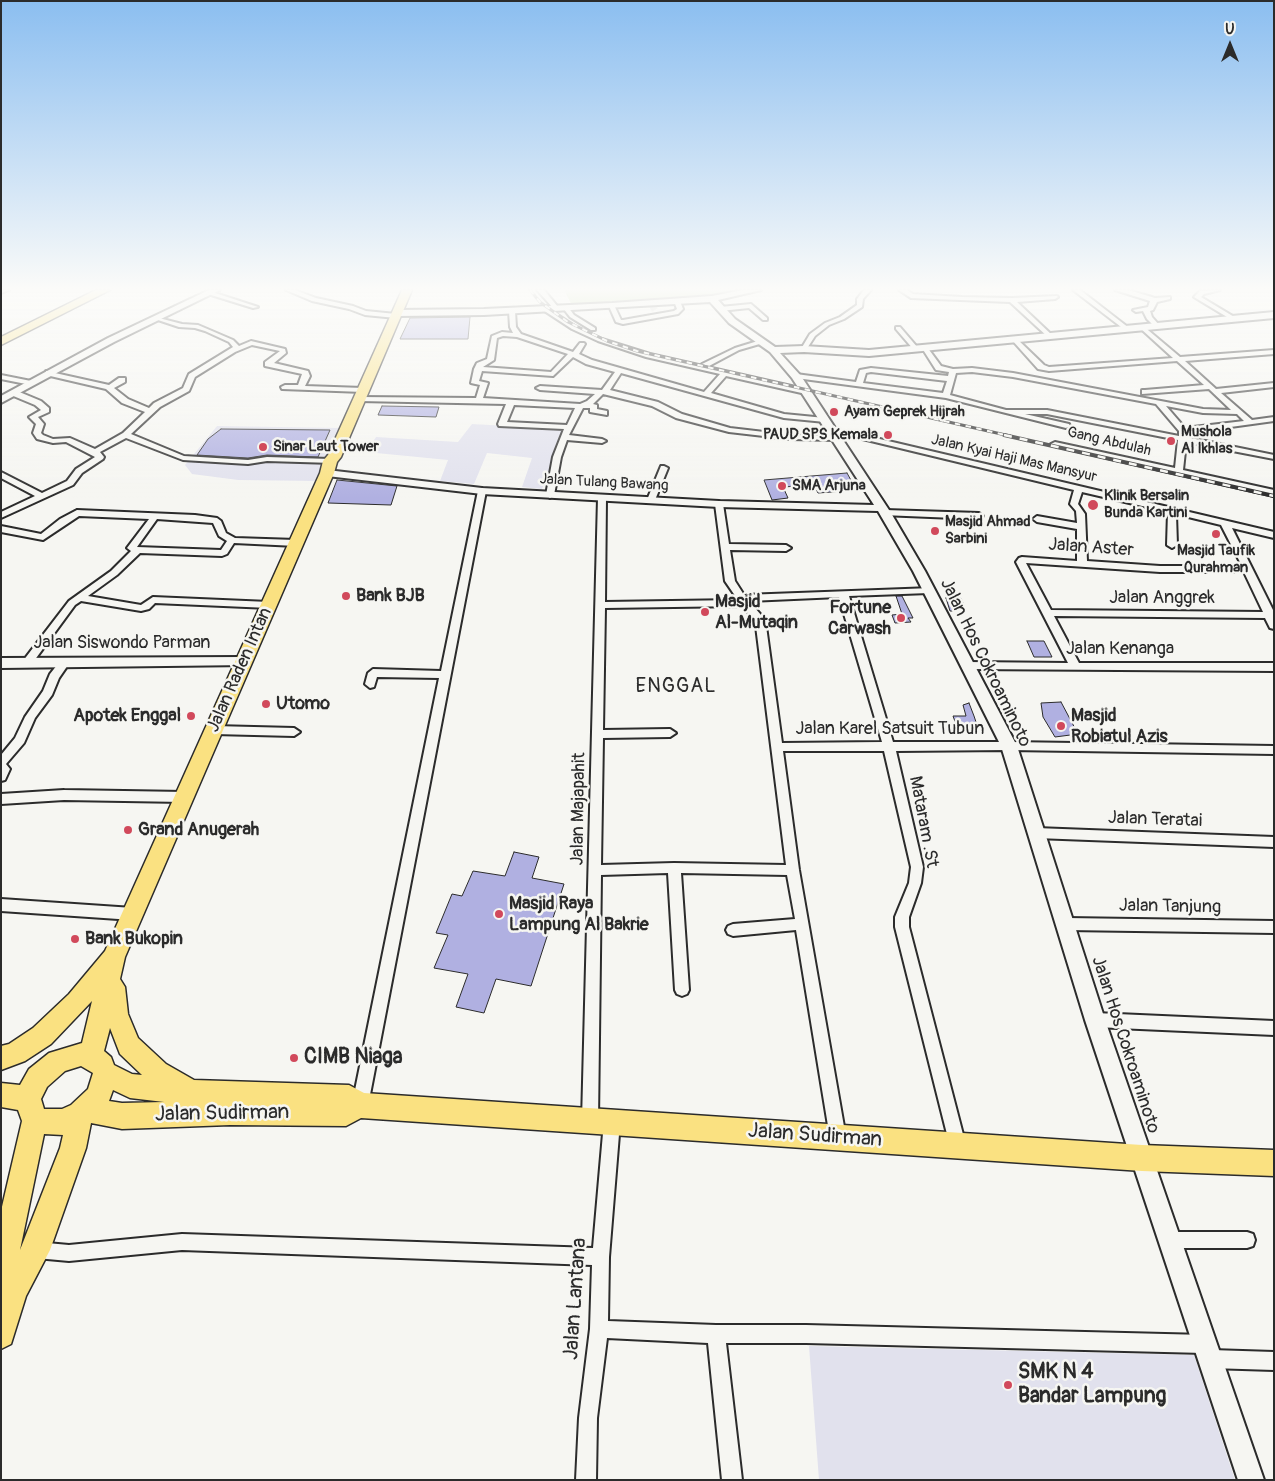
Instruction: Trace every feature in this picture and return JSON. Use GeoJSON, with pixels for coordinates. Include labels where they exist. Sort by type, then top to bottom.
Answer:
{"type":"FeatureCollection","features":[{"type":"Feature","properties":{"kind":"main road","name":"Jalan Raden Intan"},"geometry":{"type":"LineString","coordinates":[[98,1064],[113,964],[133,914],[377,359]]}},
{"type":"Feature","properties":{"kind":"main road"},"geometry":{"type":"LineString","coordinates":[[1,1058],[16,1053],[42,1036],[113,964]]}},
{"type":"Feature","properties":{"kind":"main road"},"geometry":{"type":"LineString","coordinates":[[113,964],[116,1014],[129,1046],[157,1072],[191,1092]]}},
{"type":"Feature","properties":{"kind":"main road"},"geometry":{"type":"LineString","coordinates":[[1,1095],[32,1109],[48,1123],[64,1122],[83,1112],[97,1098],[103,1085],[98,1064],[81,1054],[58,1061],[38,1078],[32,1109],[6,1252],[7,1302],[1,1334]]}},
{"type":"Feature","properties":{"kind":"main road","name":"Jalan Sudirman"},"geometry":{"type":"LineString","coordinates":[[98,1064],[130,1086],[191,1092],[349,1097],[359,1105],[1142,1158],[1274,1163]]}},
{"type":"Feature","properties":{"kind":"main road","name":"Jalan Sudirman"},"geometry":{"type":"LineString","coordinates":[[83,1112],[122,1116],[230,1112],[346,1113],[359,1105]]}},
{"type":"Feature","properties":{"kind":"main road"},"geometry":{"type":"LineString","coordinates":[[7,1302],[36,1250],[83,1112]]}},
{"type":"Feature","properties":{"kind":"street"},"geometry":{"type":"LineString","coordinates":[[1,400],[76,359]]}},
{"type":"Feature","properties":{"kind":"street"},"geometry":{"type":"LineString","coordinates":[[95,452],[136,427],[150,411],[186,388],[192,376],[220,359]]}},
{"type":"Feature","properties":{"kind":"street"},"geometry":{"type":"LineString","coordinates":[[275,359],[268,364],[305,373],[306,376],[300,388]]}},
{"type":"Feature","properties":{"kind":"street"},"geometry":{"type":"LineString","coordinates":[[479,400],[484,383],[475,383],[478,369],[480,365],[490,359]]}},
{"type":"Feature","properties":{"kind":"street"},"geometry":{"type":"LineString","coordinates":[[478,369],[554,374],[570,359]]}},
{"type":"Feature","properties":{"kind":"street"},"geometry":{"type":"LineString","coordinates":[[587,359],[705,395],[784,416],[825,420]]}},
{"type":"Feature","properties":{"kind":"street"},"geometry":{"type":"LineString","coordinates":[[666,359],[801,383]]}},
{"type":"Feature","properties":{"kind":"street"},"geometry":{"type":"LineString","coordinates":[[687,359],[783,381],[859,385],[946,396],[1066,426]]}},
{"type":"Feature","properties":{"kind":"street"},"geometry":{"type":"LineString","coordinates":[[706,364],[716,359]]}},
{"type":"Feature","properties":{"kind":"street","name":"Jalan Hos Cokroaminoto"},"geometry":{"type":"LineString","coordinates":[[779,359],[801,383],[883,510],[928,590],[1008,746],[1095,1020],[1251,1480]]}},
{"type":"Feature","properties":{"kind":"street"},"geometry":{"type":"LineString","coordinates":[[931,359],[939,368],[952,375]]}},
{"type":"Feature","properties":{"kind":"street"},"geometry":{"type":"LineString","coordinates":[[1035,359],[1044,368],[1190,359]]}},
{"type":"Feature","properties":{"kind":"street"},"geometry":{"type":"LineString","coordinates":[[1179,360],[1249,421]]}},
{"type":"Feature","properties":{"kind":"street"},"geometry":{"type":"LineString","coordinates":[[550,495],[557,458],[569,427],[583,405],[603,392],[620,370]]}},
{"type":"Feature","properties":{"kind":"street"},"geometry":{"type":"LineString","coordinates":[[859,385],[863,372],[871,370],[952,375],[972,370],[1013,374],[1212,412],[1238,412]]}},
{"type":"Feature","properties":{"kind":"street"},"geometry":{"type":"LineString","coordinates":[[49,373],[109,387],[125,401],[150,411]]}},
{"type":"Feature","properties":{"kind":"street"},"geometry":{"type":"LineString","coordinates":[[705,395],[723,375]]}},
{"type":"Feature","properties":{"kind":"street"},"geometry":{"type":"LineString","coordinates":[[946,396],[952,375]]}},
{"type":"Feature","properties":{"kind":"street"},"geometry":{"type":"LineString","coordinates":[[1,377],[31,383]]}},
{"type":"Feature","properties":{"kind":"street"},"geometry":{"type":"LineString","coordinates":[[109,387],[122,380]]}},
{"type":"Feature","properties":{"kind":"street"},"geometry":{"type":"LineString","coordinates":[[1145,392],[1274,385]]}},
{"type":"Feature","properties":{"kind":"street"},"geometry":{"type":"LineString","coordinates":[[285,387],[361,395],[583,405],[604,413]]}},
{"type":"Feature","properties":{"kind":"street","name":"Jalan Kyai Haji Mas Mansyur"},"geometry":{"type":"LineString","coordinates":[[540,388],[603,392],[655,404],[679,416],[729,430],[790,437],[850,434],[1274,535]]}},
{"type":"Feature","properties":{"kind":"street"},"geometry":{"type":"LineString","coordinates":[[1,515],[70,483],[78,470],[100,457],[95,452],[67,440],[52,441],[40,437],[37,433],[40,424],[33,418],[46,410],[38,403],[14,393]]}},
{"type":"Feature","properties":{"kind":"street"},"geometry":{"type":"LineString","coordinates":[[511,402],[502,424],[569,427]]}},
{"type":"Feature","properties":{"kind":"street"},"geometry":{"type":"LineString","coordinates":[[1159,403],[1182,434],[1178,471]]}},
{"type":"Feature","properties":{"kind":"street"},"geometry":{"type":"LineString","coordinates":[[1006,412],[1047,412],[1182,434],[1274,458]]}},
{"type":"Feature","properties":{"kind":"street"},"geometry":{"type":"LineString","coordinates":[[1182,434],[1249,421],[1274,419]]}},
{"type":"Feature","properties":{"kind":"street"},"geometry":{"type":"LineString","coordinates":[[126,434],[183,458],[248,462],[267,459],[328,467]]}},
{"type":"Feature","properties":{"kind":"street"},"geometry":{"type":"LineString","coordinates":[[564,437],[602,441]]}},
{"type":"Feature","properties":{"kind":"street","name":"Gang Abdulah"},"geometry":{"type":"LineString","coordinates":[[1055,444],[1274,493]]}},
{"type":"Feature","properties":{"kind":"street","name":"Jalan Tulang Bawang"},"geometry":{"type":"LineString","coordinates":[[328,467],[482,492],[883,510]]}},
{"type":"Feature","properties":{"kind":"street"},"geometry":{"type":"LineString","coordinates":[[651,500],[664,468]]}},
{"type":"Feature","properties":{"kind":"street"},"geometry":{"type":"LineString","coordinates":[[1,474],[41,496]]}},
{"type":"Feature","properties":{"kind":"street"},"geometry":{"type":"LineString","coordinates":[[1078,488],[1074,504],[1080,510],[1082,565]]}},
{"type":"Feature","properties":{"kind":"street"},"geometry":{"type":"LineString","coordinates":[[359,1105],[482,492]]}},
{"type":"Feature","properties":{"kind":"street","name":"Jalan Majapahit"},"geometry":{"type":"LineString","coordinates":[[601,1122],[595,870],[602,498]]}},
{"type":"Feature","properties":{"kind":"street"},"geometry":{"type":"LineString","coordinates":[[719,504],[730,581],[757,617],[761,626],[793,870],[838,1138]]}},
{"type":"Feature","properties":{"kind":"street"},"geometry":{"type":"LineString","coordinates":[[883,510],[979,516]]}},
{"type":"Feature","properties":{"kind":"street"},"geometry":{"type":"LineString","coordinates":[[1172,511],[1172,545]]}},
{"type":"Feature","properties":{"kind":"street"},"geometry":{"type":"LineString","coordinates":[[1,529],[43,537],[63,521],[77,514],[155,516],[214,519],[217,521],[222,534],[232,540],[296,543]]}},
{"type":"Feature","properties":{"kind":"street"},"geometry":{"type":"LineString","coordinates":[[155,516],[132,548],[137,550],[222,553],[232,540]]}},
{"type":"Feature","properties":{"kind":"street"},"geometry":{"type":"LineString","coordinates":[[1037,519],[1082,527]]}},
{"type":"Feature","properties":{"kind":"street"},"geometry":{"type":"LineString","coordinates":[[1225,524],[1271,615],[1274,626]]}},
{"type":"Feature","properties":{"kind":"street"},"geometry":{"type":"LineString","coordinates":[[725,547],[786,548]]}},
{"type":"Feature","properties":{"kind":"street"},"geometry":{"type":"LineString","coordinates":[[27,663],[72,603],[114,574],[137,550]]}},
{"type":"Feature","properties":{"kind":"street","name":"Jalan Aster"},"geometry":{"type":"LineString","coordinates":[[1075,666],[1021,560],[1160,569],[1248,569]]}},
{"type":"Feature","properties":{"kind":"street"},"geometry":{"type":"LineString","coordinates":[[600,606],[744,601],[928,590]]}},
{"type":"Feature","properties":{"kind":"street","name":"Mataram .St"},"geometry":{"type":"LineString","coordinates":[[843,594],[889,747],[917,867],[915,883],[902,917],[902,927],[958,1146]]}},
{"type":"Feature","properties":{"kind":"street"},"geometry":{"type":"LineString","coordinates":[[79,598],[141,608],[146,607],[153,600],[269,605]]}},
{"type":"Feature","properties":{"kind":"street","name":"Jalan Anggrek"},"geometry":{"type":"LineString","coordinates":[[1050,614],[1271,615]]}},
{"type":"Feature","properties":{"kind":"street"},"geometry":{"type":"LineString","coordinates":[[1,777],[4,769],[1,765],[20,740],[30,717],[48,692],[54,677],[65,662]]}},
{"type":"Feature","properties":{"kind":"street","name":"Jalan Siswondo Parman"},"geometry":{"type":"LineString","coordinates":[[1,663],[244,662]]}},
{"type":"Feature","properties":{"kind":"street","name":"Jalan Kenanga"},"geometry":{"type":"LineString","coordinates":[[967,666],[1274,667]]}},
{"type":"Feature","properties":{"kind":"street"},"geometry":{"type":"LineString","coordinates":[[370,684],[373,673],[446,675]]}},
{"type":"Feature","properties":{"kind":"street"},"geometry":{"type":"LineString","coordinates":[[214,730],[294,732]]}},
{"type":"Feature","properties":{"kind":"street"},"geometry":{"type":"LineString","coordinates":[[598,734],[670,733]]}},
{"type":"Feature","properties":{"kind":"street","name":"Jalan Karel Satsuit Tubun"},"geometry":{"type":"LineString","coordinates":[[777,747],[1008,746],[1274,750]]}},
{"type":"Feature","properties":{"kind":"street"},"geometry":{"type":"LineString","coordinates":[[1,799],[64,795],[184,798]]}},
{"type":"Feature","properties":{"kind":"street","name":"Jalan Teratai"},"geometry":{"type":"LineString","coordinates":[[1036,833],[1274,842]]}},
{"type":"Feature","properties":{"kind":"street"},"geometry":{"type":"LineString","coordinates":[[595,870],[674,868],[793,870]]}},
{"type":"Feature","properties":{"kind":"street"},"geometry":{"type":"LineString","coordinates":[[674,868],[682,990]]}},
{"type":"Feature","properties":{"kind":"street"},"geometry":{"type":"LineString","coordinates":[[1,905],[133,914]]}},
{"type":"Feature","properties":{"kind":"street"},"geometry":{"type":"LineString","coordinates":[[733,930],[803,924]]}},
{"type":"Feature","properties":{"kind":"street","name":"Jalan Tanjung"},"geometry":{"type":"LineString","coordinates":[[1066,924],[1274,927]]}},
{"type":"Feature","properties":{"kind":"street"},"geometry":{"type":"LineString","coordinates":[[1095,1020],[1274,1028]]}},
{"type":"Feature","properties":{"kind":"street","name":"Jalan Lantana"},"geometry":{"type":"LineString","coordinates":[[586,1480],[589,1412],[599,1329],[601,1122]]}},
{"type":"Feature","properties":{"kind":"street"},"geometry":{"type":"LineString","coordinates":[[1170,1240],[1247,1240]]}},
{"type":"Feature","properties":{"kind":"street"},"geometry":{"type":"LineString","coordinates":[[36,1250],[69,1254],[182,1242],[601,1257]]}},
{"type":"Feature","properties":{"kind":"street"},"geometry":{"type":"LineString","coordinates":[[599,1329],[716,1334],[806,1334],[1208,1351],[1274,1361]]}},
{"type":"Feature","properties":{"kind":"street"},"geometry":{"type":"LineString","coordinates":[[716,1334],[732,1480]]}},
{"type":"Feature","properties":{"kind":"shaded area"},"geometry":{"type":"Polygon","coordinates":[[[472,424],[565,429],[542,489],[522,487],[532,458],[487,453],[474,484],[440,481],[448,460],[366,452],[376,437],[458,442],[472,424]]]}},
{"type":"Feature","properties":{"kind":"shaded area"},"geometry":{"type":"Polygon","coordinates":[[[217,426],[342,428],[318,481],[238,480],[192,474],[185,465],[217,426]]]}},
{"type":"Feature","properties":{"kind":"shaded area","name":"SMK N 4 Bandar Lampung"},"geometry":{"type":"Polygon","coordinates":[[[809,1346],[1194,1355],[1235,1480],[819,1480],[809,1346]]]}},
{"type":"Feature","properties":{"kind":"building"},"geometry":{"type":"Polygon","coordinates":[[[382,406],[439,407],[436,417],[378,415],[382,406]]]}},
{"type":"Feature","properties":{"kind":"building","name":"Sinar Laut Tower"},"geometry":{"type":"Polygon","coordinates":[[[221,429],[330,430],[318,457],[267,455],[248,458],[197,455],[208,439],[221,429]]]}},
{"type":"Feature","properties":{"kind":"building","name":"SMA Arjuna"},"geometry":{"type":"Polygon","coordinates":[[[847,473],[852,482],[841,482],[845,491],[818,493],[814,485],[783,487],[788,498],[772,500],[764,480],[847,473]]]}},
{"type":"Feature","properties":{"kind":"building"},"geometry":{"type":"Polygon","coordinates":[[[337,480],[397,486],[391,505],[328,503],[337,480]]]}},
{"type":"Feature","properties":{"kind":"building"},"geometry":{"type":"Polygon","coordinates":[[[896,596],[902,596],[913,618],[908,618],[911,622],[895,623],[892,615],[902,614],[896,596]]]}},
{"type":"Feature","properties":{"kind":"building"},"geometry":{"type":"Polygon","coordinates":[[[946,598],[961,598],[966,611],[950,611],[946,598]]]}},
{"type":"Feature","properties":{"kind":"building"},"geometry":{"type":"Polygon","coordinates":[[[1027,641],[1044,641],[1052,657],[1034,657],[1027,641]]]}},
{"type":"Feature","properties":{"kind":"building","name":"Masjid Robiatul Azis"},"geometry":{"type":"Polygon","coordinates":[[[1061,702],[1078,734],[1055,737],[1043,717],[1041,703],[1061,702]]]}},
{"type":"Feature","properties":{"kind":"building"},"geometry":{"type":"Polygon","coordinates":[[[969,703],[979,731],[970,732],[969,727],[957,727],[953,716],[966,716],[963,705],[969,703]]]}},
{"type":"Feature","properties":{"kind":"building","name":"Masjid Raya Lampung Al Bakrie"},"geometry":{"type":"Polygon","coordinates":[[[514,852],[539,857],[532,878],[564,884],[531,986],[496,979],[484,1013],[456,1007],[468,974],[434,968],[448,935],[436,933],[452,894],[462,896],[473,871],[505,876],[514,852]]]}},
{"type":"Feature","properties":{"kind":"railway"},"geometry":{"type":"LineString","coordinates":[[673,359],[1010,436]]}},
{"type":"Feature","properties":{"kind":"railway"},"geometry":{"type":"LineString","coordinates":[[1004,435],[1274,496]]}},
{"type":"Feature","properties":{"kind":"place","name":"Ayam Geprek Hijrah"},"geometry":{"type":"Point","coordinates":[834,412]}},
{"type":"Feature","properties":{"kind":"place","name":"PAUD SPS Kemala"},"geometry":{"type":"Point","coordinates":[888,435]}},
{"type":"Feature","properties":{"kind":"place","name":"Mushola Al Ikhlas"},"geometry":{"type":"Point","coordinates":[1171,441]}},
{"type":"Feature","properties":{"kind":"place","name":"Sinar Laut Tower"},"geometry":{"type":"Point","coordinates":[263,447]}},
{"type":"Feature","properties":{"kind":"place","name":"SMA Arjuna"},"geometry":{"type":"Point","coordinates":[782,486]}},
{"type":"Feature","properties":{"kind":"place","name":"Klinik Bersalin Bunda Kartini"},"geometry":{"type":"Point","coordinates":[1093,505]}},
{"type":"Feature","properties":{"kind":"place","name":"Masjid Ahmad Sarbini"},"geometry":{"type":"Point","coordinates":[935,531]}},
{"type":"Feature","properties":{"kind":"place","name":"Masjid Taufik Qurahman"},"geometry":{"type":"Point","coordinates":[1216,534]}},
{"type":"Feature","properties":{"kind":"place","name":"Bank BJB"},"geometry":{"type":"Point","coordinates":[346,596]}},
{"type":"Feature","properties":{"kind":"place","name":"Masjid Al-Mutaqin"},"geometry":{"type":"Point","coordinates":[705,612]}},
{"type":"Feature","properties":{"kind":"place","name":"Fortune Carwash"},"geometry":{"type":"Point","coordinates":[901,618]}},
{"type":"Feature","properties":{"kind":"place","name":"Utomo"},"geometry":{"type":"Point","coordinates":[266,704]}},
{"type":"Feature","properties":{"kind":"place","name":"Apotek Enggal"},"geometry":{"type":"Point","coordinates":[191,716]}},
{"type":"Feature","properties":{"kind":"place","name":"Masjid Robiatul Azis"},"geometry":{"type":"Point","coordinates":[1061,726]}},
{"type":"Feature","properties":{"kind":"place","name":"Grand Anugerah"},"geometry":{"type":"Point","coordinates":[128,830]}},
{"type":"Feature","properties":{"kind":"place","name":"Masjid Raya Lampung Al Bakrie"},"geometry":{"type":"Point","coordinates":[499,914]}},
{"type":"Feature","properties":{"kind":"place","name":"Bank Bukopin"},"geometry":{"type":"Point","coordinates":[75,939]}},
{"type":"Feature","properties":{"kind":"place","name":"CIMB Niaga"},"geometry":{"type":"Point","coordinates":[294,1058]}},
{"type":"Feature","properties":{"kind":"place","name":"SMK N 4 Bandar Lampung"},"geometry":{"type":"Point","coordinates":[1008,1385]}},
{"type":"Feature","properties":{"kind":"district","name":"ENGGAL"},"geometry":{"type":"Point","coordinates":[676,687]}}]}
